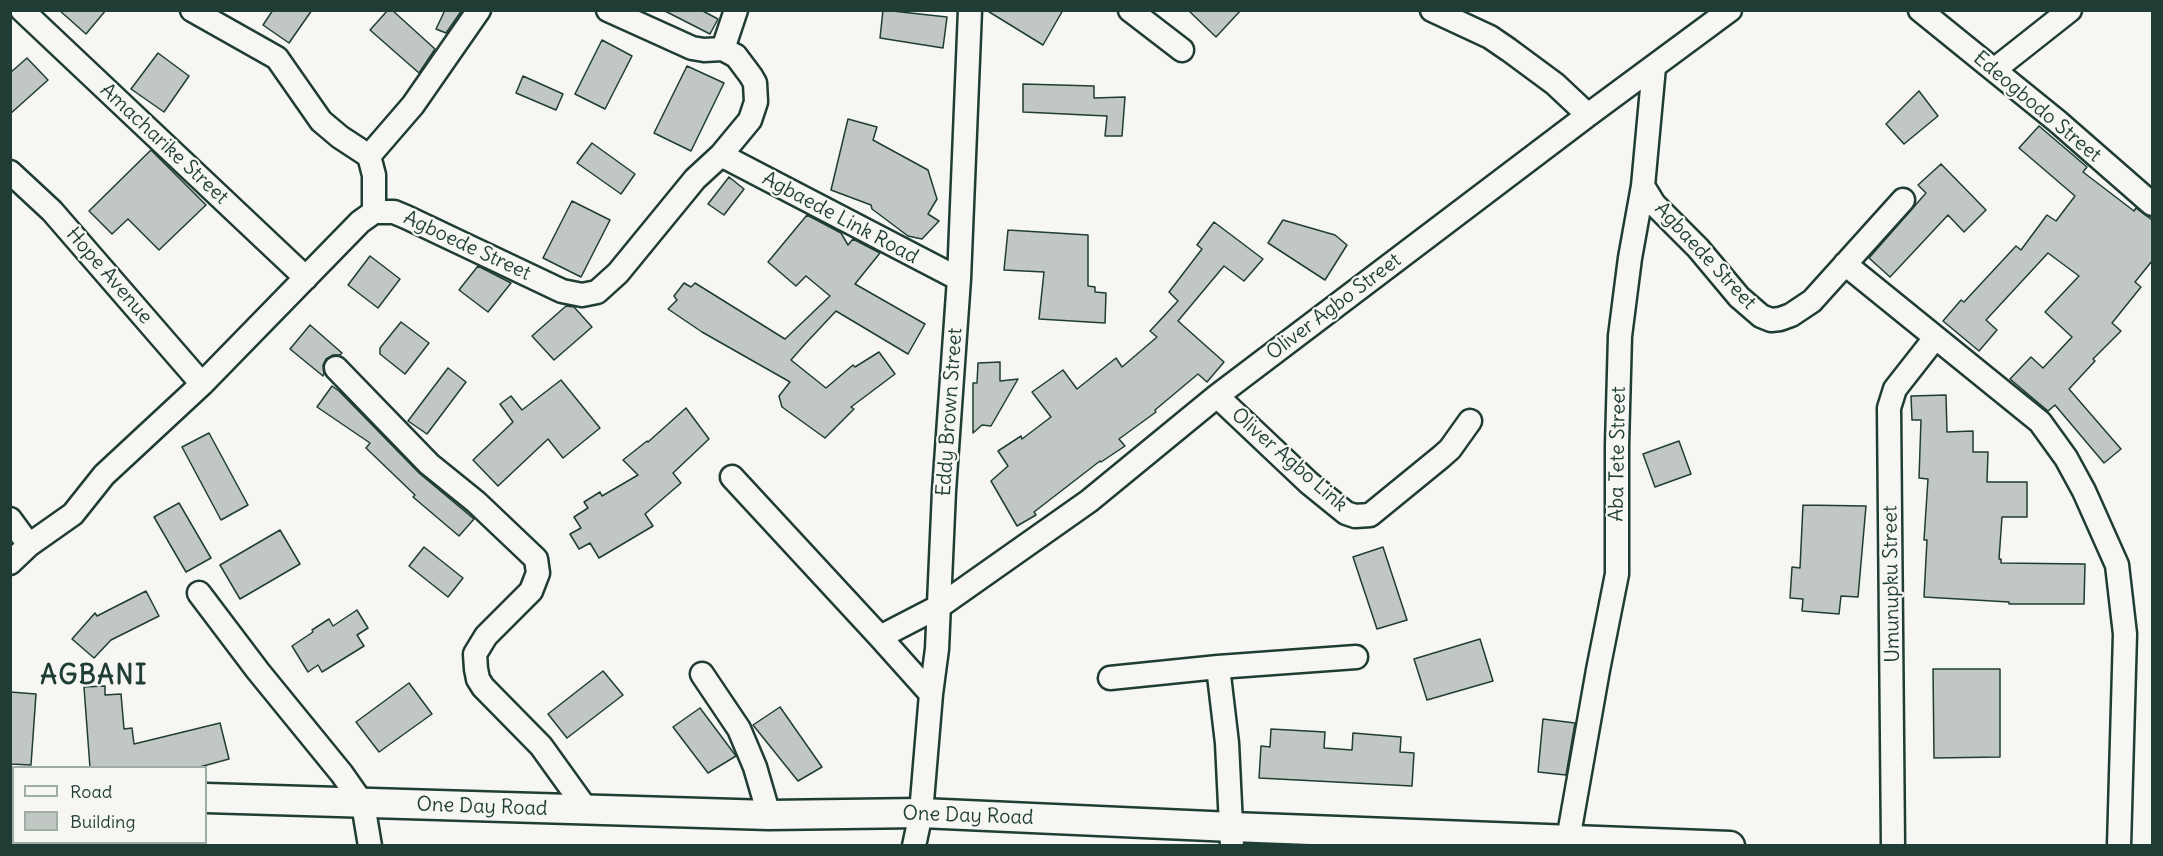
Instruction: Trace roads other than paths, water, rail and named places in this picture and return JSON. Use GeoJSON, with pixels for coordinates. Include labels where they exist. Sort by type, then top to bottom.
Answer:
{"type":"FeatureCollection","features":[{"type":"Feature","properties":{"kind":"main road","name":"One Day Road"},"geometry":{"type":"LineString","coordinates":[[207,798],[769,815],[921,813],[1232,836],[1568,840],[1730,846]]}},
{"type":"Feature","properties":{"kind":"street","name":"Amacharike Street"},"geometry":{"type":"LineString","coordinates":[[22,10],[306,278]]}},
{"type":"Feature","properties":{"kind":"street"},"geometry":{"type":"LineString","coordinates":[[10,563],[29,545],[73,514],[104,475],[202,384],[360,222],[374,212],[374,176],[369,156],[321,121],[277,58],[192,10]]}},
{"type":"Feature","properties":{"kind":"street"},"geometry":{"type":"LineString","coordinates":[[369,156],[413,105],[478,10]]}},
{"type":"Feature","properties":{"kind":"street"},"geometry":{"type":"LineString","coordinates":[[608,10],[692,48],[704,50],[723,49],[736,10]]}},
{"type":"Feature","properties":{"kind":"street","name":"Eddy Brown Street"},"geometry":{"type":"LineString","coordinates":[[914,846],[921,813],[931,694],[938,649],[944,491],[959,279],[970,10]]}},
{"type":"Feature","properties":{"kind":"street"},"geometry":{"type":"LineString","coordinates":[[1130,10],[1182,50]]}},
{"type":"Feature","properties":{"kind":"street"},"geometry":{"type":"LineString","coordinates":[[1432,10],[1490,37],[1555,84],[1588,115]]}},
{"type":"Feature","properties":{"kind":"street","name":"Oliver Agbo Street"},"geometry":{"type":"LineString","coordinates":[[880,637],[939,606],[1089,501],[1217,396],[1730,10]]}},
{"type":"Feature","properties":{"kind":"street","name":"Edeogbodo Street"},"geometry":{"type":"LineString","coordinates":[[1920,10],[2057,121],[2152,204]]}},
{"type":"Feature","properties":{"kind":"street"},"geometry":{"type":"LineString","coordinates":[[1994,70],[2070,10]]}},
{"type":"Feature","properties":{"kind":"street","name":"Agboede Street"},"geometry":{"type":"LineString","coordinates":[[374,212],[394,212],[562,291],[590,295],[597,292],[618,273],[695,179],[721,155],[750,120],[756,102],[755,83],[732,52],[723,49]]}},
{"type":"Feature","properties":{"kind":"street","name":"Aba Tete Street"},"geometry":{"type":"LineString","coordinates":[[1568,840],[1617,574],[1620,336],[1630,258],[1643,186],[1654,67]]}},
{"type":"Feature","properties":{"kind":"street","name":"Agbaede Link Road"},"geometry":{"type":"LineString","coordinates":[[721,155],[959,279]]}},
{"type":"Feature","properties":{"kind":"street","name":"Hope Avenue"},"geometry":{"type":"LineString","coordinates":[[10,172],[52,211],[202,384]]}},
{"type":"Feature","properties":{"kind":"street","name":"Agbaede Street"},"geometry":{"type":"LineString","coordinates":[[1643,186],[1654,204],[1698,248],[1738,297],[1761,316],[1771,320],[1780,320],[1791,315],[1812,301],[1902,200]]}},
{"type":"Feature","properties":{"kind":"street"},"geometry":{"type":"LineString","coordinates":[[1845,264],[2040,422],[2066,458],[2084,490],[2117,565],[2125,634],[2119,846]]}},
{"type":"Feature","properties":{"kind":"street","name":"Umunupku Street"},"geometry":{"type":"LineString","coordinates":[[1893,846],[1889,408],[1895,389],[1935,338]]}},
{"type":"Feature","properties":{"kind":"street"},"geometry":{"type":"LineString","coordinates":[[336,369],[429,464],[476,502],[536,558],[538,573],[531,591],[486,636],[475,654],[478,679],[483,687],[541,746],[587,810]]}},
{"type":"Feature","properties":{"kind":"street","name":"Oliver Agbo Link"},"geometry":{"type":"LineString","coordinates":[[1217,396],[1309,483],[1346,513],[1355,516],[1370,515],[1441,457],[1450,449],[1470,421]]}},
{"type":"Feature","properties":{"kind":"street"},"geometry":{"type":"LineString","coordinates":[[732,477],[931,694]]}},
{"type":"Feature","properties":{"kind":"street"},"geometry":{"type":"LineString","coordinates":[[10,519],[29,545]]}},
{"type":"Feature","properties":{"kind":"street"},"geometry":{"type":"LineString","coordinates":[[199,593],[258,671],[342,774],[363,804],[370,846]]}},
{"type":"Feature","properties":{"kind":"street"},"geometry":{"type":"LineString","coordinates":[[1110,678],[1356,657]]}},
{"type":"Feature","properties":{"kind":"street"},"geometry":{"type":"LineString","coordinates":[[1218,668],[1227,743],[1232,836]]}},
{"type":"Feature","properties":{"kind":"street"},"geometry":{"type":"LineString","coordinates":[[702,674],[739,729],[755,767],[769,815]]}},
{"type":"Feature","properties":{"kind":"district","name":"AGBANI"},"geometry":{"type":"Point","coordinates":[94,677]}}]}
